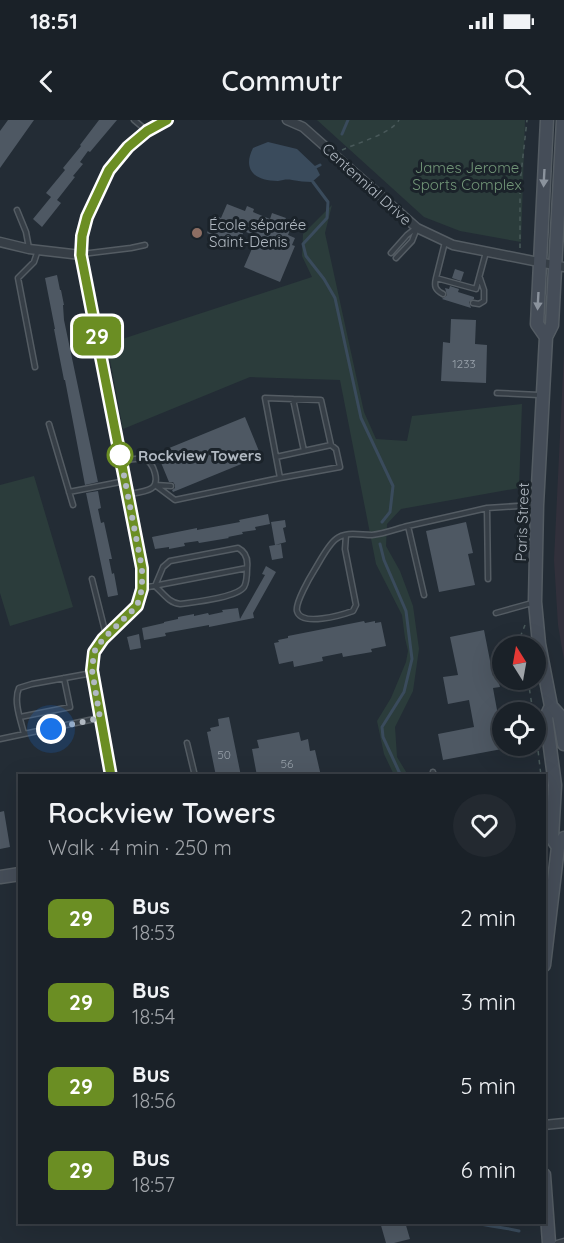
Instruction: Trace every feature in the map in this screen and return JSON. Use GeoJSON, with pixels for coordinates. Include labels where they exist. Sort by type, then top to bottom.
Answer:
{"type":"FeatureCollection","features":[{"type":"Feature","properties":{"kind":"main road","name":"Paris Street"},"geometry":{"type":"LineString","coordinates":[[546,337],[537,324],[547,120]]}},
{"type":"Feature","properties":{"kind":"main road","name":"Paris Street"},"geometry":{"type":"LineString","coordinates":[[563,120],[560,266],[552,325],[546,337],[537,505],[535,602],[539,644],[551,706],[559,715],[564,744]]}},
{"type":"Feature","properties":{"kind":"main road","name":"Paris Street"},"geometry":{"type":"LineString","coordinates":[[546,934],[548,902],[561,843],[552,838],[555,794],[546,717],[551,706]]}},
{"type":"Feature","properties":{"kind":"main road"},"geometry":{"type":"LineString","coordinates":[[0,878],[18,874]]}},
{"type":"Feature","properties":{"kind":"main road"},"geometry":{"type":"LineString","coordinates":[[546,1202],[549,1243]]}},
{"type":"Feature","properties":{"kind":"street"},"geometry":{"type":"LineString","coordinates":[[111,774],[92,673],[94,652],[106,636],[137,606],[142,589],[142,568],[81,255],[82,236],[87,217],[109,170],[128,147],[147,131],[167,120]]}},
{"type":"Feature","properties":{"kind":"street","name":"Centennial Drive"},"geometry":{"type":"LineString","coordinates":[[287,120],[304,123],[333,153],[417,228],[453,245],[560,266]]}},
{"type":"Feature","properties":{"kind":"street"},"geometry":{"type":"LineString","coordinates":[[0,242],[81,255]]}},
{"type":"Feature","properties":{"kind":"street"},"geometry":{"type":"LineString","coordinates":[[546,1125],[564,1123]]}},
{"type":"Feature","properties":{"kind":"lane"},"geometry":{"type":"LineString","coordinates":[[134,120],[147,131]]}},
{"type":"Feature","properties":{"kind":"lane"},"geometry":{"type":"LineString","coordinates":[[17,210],[34,249],[34,262],[18,278],[35,367]]}},
{"type":"Feature","properties":{"kind":"lane"},"geometry":{"type":"LineString","coordinates":[[391,253],[407,235],[417,228]]}},
{"type":"Feature","properties":{"kind":"lane"},"geometry":{"type":"LineString","coordinates":[[396,258],[412,241],[417,228]]}},
{"type":"Feature","properties":{"kind":"lane"},"geometry":{"type":"LineString","coordinates":[[443,294],[434,285],[445,241]]}},
{"type":"Feature","properties":{"kind":"lane"},"geometry":{"type":"LineString","coordinates":[[81,255],[146,244]]}},
{"type":"Feature","properties":{"kind":"lane"},"geometry":{"type":"LineString","coordinates":[[436,278],[476,289],[486,252]]}},
{"type":"Feature","properties":{"kind":"lane"},"geometry":{"type":"LineString","coordinates":[[473,303],[479,304],[484,301],[484,290],[479,277]]}},
{"type":"Feature","properties":{"kind":"lane"},"geometry":{"type":"LineString","coordinates":[[497,393],[543,395]]}},
{"type":"Feature","properties":{"kind":"lane"},"geometry":{"type":"LineString","coordinates":[[155,485],[175,500],[340,467],[336,449],[331,445],[321,400],[265,398],[280,478]]}},
{"type":"Feature","properties":{"kind":"lane"},"geometry":{"type":"LineString","coordinates":[[293,399],[304,451]]}},
{"type":"Feature","properties":{"kind":"lane"},"geometry":{"type":"LineString","coordinates":[[49,424],[73,505]]}},
{"type":"Feature","properties":{"kind":"lane"},"geometry":{"type":"LineString","coordinates":[[276,457],[331,445]]}},
{"type":"Feature","properties":{"kind":"lane"},"geometry":{"type":"LineString","coordinates":[[122,461],[144,458],[148,460],[156,478],[155,485]]}},
{"type":"Feature","properties":{"kind":"lane"},"geometry":{"type":"LineString","coordinates":[[69,492],[126,481]]}},
{"type":"Feature","properties":{"kind":"lane"},"geometry":{"type":"LineString","coordinates":[[128,495],[155,485],[171,486]]}},
{"type":"Feature","properties":{"kind":"lane"},"geometry":{"type":"LineString","coordinates":[[345,535],[345,549],[356,605],[353,611],[320,619],[300,617],[297,606],[309,579],[335,539],[345,535],[373,535],[487,508],[537,505]]}},
{"type":"Feature","properties":{"kind":"lane"},"geometry":{"type":"LineString","coordinates":[[487,508],[488,579]]}},
{"type":"Feature","properties":{"kind":"lane"},"geometry":{"type":"LineString","coordinates":[[408,526],[424,595]]}},
{"type":"Feature","properties":{"kind":"lane"},"geometry":{"type":"LineString","coordinates":[[238,548],[247,560],[246,583],[239,592],[231,595],[175,604],[155,586],[166,563],[170,561],[238,548]]}},
{"type":"Feature","properties":{"kind":"lane"},"geometry":{"type":"LineString","coordinates":[[142,589],[247,568]]}},
{"type":"Feature","properties":{"kind":"lane"},"geometry":{"type":"LineString","coordinates":[[92,579],[106,636]]}},
{"type":"Feature","properties":{"kind":"lane"},"geometry":{"type":"LineString","coordinates":[[496,613],[535,602]]}},
{"type":"Feature","properties":{"kind":"lane"},"geometry":{"type":"LineString","coordinates":[[24,734],[16,692],[19,688],[92,673]]}},
{"type":"Feature","properties":{"kind":"lane"},"geometry":{"type":"LineString","coordinates":[[20,717],[70,707],[64,678]]}},
{"type":"Feature","properties":{"kind":"lane"},"geometry":{"type":"LineString","coordinates":[[0,739],[100,718]]}},
{"type":"Feature","properties":{"kind":"lane"},"geometry":{"type":"LineString","coordinates":[[187,743],[195,774]]}},
{"type":"Feature","properties":{"kind":"lane"},"geometry":{"type":"LineString","coordinates":[[557,1243],[564,1241]]}},
{"type":"Feature","properties":{"kind":"path"},"geometry":{"type":"LineString","coordinates":[[333,153],[387,131],[399,120]]}},
{"type":"Feature","properties":{"kind":"path"},"geometry":{"type":"LineString","coordinates":[[520,258],[520,183],[527,120]]}},
{"type":"Feature","properties":{"kind":"path"},"geometry":{"type":"LineString","coordinates":[[539,756],[541,774]]}},
{"type":"Feature","properties":{"kind":"shaded area"},"geometry":{"type":"Polygon","coordinates":[[[564,352],[564,660],[558,625],[554,560],[564,352]]]}},
{"type":"Feature","properties":{"kind":"green space","name":"James Jerome Sports Complex"},"geometry":{"type":"Polygon","coordinates":[[[317,120],[525,120],[521,242],[460,231],[424,217],[317,120]]]}},
{"type":"Feature","properties":{"kind":"green space"},"geometry":{"type":"Polygon","coordinates":[[[332,205],[325,233],[364,412],[376,439],[407,441],[412,416],[522,404],[519,488],[401,509],[387,524],[386,546],[400,571],[413,606],[419,649],[413,691],[395,727],[397,757],[407,774],[394,774],[384,754],[377,721],[391,698],[406,662],[408,651],[402,615],[376,564],[340,380],[250,377],[123,429],[107,344],[312,277],[302,256],[303,234],[332,205]]]}},
{"type":"Feature","properties":{"kind":"green space"},"geometry":{"type":"Polygon","coordinates":[[[34,476],[73,607],[10,626],[0,593],[0,485],[34,476]]]}},
{"type":"Feature","properties":{"kind":"water"},"geometry":{"type":"Polygon","coordinates":[[[268,142],[297,149],[316,167],[320,175],[312,182],[278,181],[257,176],[250,168],[250,156],[253,148],[268,142]]]}},
{"type":"Feature","properties":{"kind":"building"},"geometry":{"type":"Polygon","coordinates":[[[8,120],[34,120],[0,168],[0,131],[8,120]]]}},
{"type":"Feature","properties":{"kind":"building"},"geometry":{"type":"Polygon","coordinates":[[[99,120],[117,120],[80,162],[83,164],[57,200],[61,203],[42,227],[33,219],[51,197],[46,193],[65,170],[63,168],[99,120]]]}},
{"type":"Feature","properties":{"kind":"building"},"geometry":{"type":"Polygon","coordinates":[[[227,204],[245,211],[247,206],[254,209],[253,212],[270,219],[272,213],[286,218],[284,222],[292,225],[288,235],[295,238],[292,245],[295,246],[280,282],[244,267],[257,237],[244,231],[237,246],[207,233],[214,215],[221,218],[227,204]]]}},
{"type":"Feature","properties":{"kind":"building"},"geometry":{"type":"Polygon","coordinates":[[[455,269],[464,272],[461,281],[452,278],[455,269]]]}},
{"type":"Feature","properties":{"kind":"building"},"geometry":{"type":"Polygon","coordinates":[[[57,275],[64,305],[64,320],[98,482],[85,485],[45,278],[57,275]]]}},
{"type":"Feature","properties":{"kind":"building"},"geometry":{"type":"Polygon","coordinates":[[[450,286],[459,289],[458,292],[474,297],[469,302],[471,308],[442,299],[447,295],[445,288],[449,289],[450,286]]]}},
{"type":"Feature","properties":{"kind":"building"},"geometry":{"type":"Polygon","coordinates":[[[451,319],[476,320],[475,344],[487,345],[486,383],[441,381],[443,342],[450,343],[451,319]]]}},
{"type":"Feature","properties":{"kind":"building","name":"Rockview Towers"},"geometry":{"type":"Polygon","coordinates":[[[245,417],[261,456],[173,492],[175,485],[169,482],[157,453],[245,417]]]}},
{"type":"Feature","properties":{"kind":"building"},"geometry":{"type":"Polygon","coordinates":[[[98,491],[101,508],[98,509],[101,523],[104,522],[112,559],[109,559],[118,595],[108,597],[86,493],[98,491]]]}},
{"type":"Feature","properties":{"kind":"building"},"geometry":{"type":"Polygon","coordinates":[[[268,514],[270,524],[255,527],[256,530],[242,532],[243,534],[229,538],[184,543],[185,546],[169,549],[169,547],[155,549],[152,537],[240,522],[239,520],[268,514]]]}},
{"type":"Feature","properties":{"kind":"building"},"geometry":{"type":"Polygon","coordinates":[[[285,520],[286,527],[283,528],[286,542],[275,545],[271,522],[285,520]]]}},
{"type":"Feature","properties":{"kind":"building"},"geometry":{"type":"Polygon","coordinates":[[[466,522],[473,553],[468,554],[475,585],[439,592],[426,531],[466,522]]]}},
{"type":"Feature","properties":{"kind":"building"},"geometry":{"type":"Polygon","coordinates":[[[281,544],[283,558],[272,560],[269,546],[281,544]]]}},
{"type":"Feature","properties":{"kind":"building"},"geometry":{"type":"Polygon","coordinates":[[[266,566],[276,572],[253,613],[254,618],[165,633],[166,636],[144,640],[142,628],[178,619],[178,617],[208,613],[209,615],[223,612],[222,610],[238,608],[240,619],[265,575],[262,574],[266,566]]]}},
{"type":"Feature","properties":{"kind":"building"},"geometry":{"type":"Polygon","coordinates":[[[364,621],[365,623],[381,622],[386,646],[371,649],[372,652],[343,657],[342,653],[322,657],[323,661],[294,667],[293,661],[279,664],[274,643],[279,642],[278,640],[364,621]]]}},
{"type":"Feature","properties":{"kind":"building"},"geometry":{"type":"Polygon","coordinates":[[[484,630],[496,702],[492,702],[492,751],[443,760],[438,734],[474,727],[469,700],[448,704],[443,677],[458,675],[450,637],[484,630]]]}},
{"type":"Feature","properties":{"kind":"building"},"geometry":{"type":"Polygon","coordinates":[[[139,634],[141,648],[130,650],[127,637],[139,634]]]}},
{"type":"Feature","properties":{"kind":"building"},"geometry":{"type":"Polygon","coordinates":[[[229,717],[241,774],[216,774],[207,732],[211,731],[210,728],[219,726],[218,719],[229,717]]]}},
{"type":"Feature","properties":{"kind":"building"},"geometry":{"type":"Polygon","coordinates":[[[299,732],[301,741],[308,739],[310,751],[315,750],[321,774],[257,774],[252,749],[259,748],[257,740],[299,732]]]}},
{"type":"Feature","properties":{"kind":"building"},"geometry":{"type":"Polygon","coordinates":[[[4,811],[10,847],[0,849],[0,812],[4,811]]]}},
{"type":"Feature","properties":{"kind":"building"},"geometry":{"type":"Polygon","coordinates":[[[381,1224],[406,1224],[410,1239],[386,1243],[381,1224]]]}},
{"type":"Feature","properties":{"kind":"waterway"},"geometry":{"type":"LineString","coordinates":[[342,134],[348,120]]}},
{"type":"Feature","properties":{"kind":"waterway"},"geometry":{"type":"LineString","coordinates":[[316,167],[320,165]]}},
{"type":"Feature","properties":{"kind":"waterway"},"geometry":{"type":"LineString","coordinates":[[313,182],[328,202],[327,218],[303,244],[306,256],[335,298],[361,418],[393,486],[390,512],[382,522]]}},
{"type":"Feature","properties":{"kind":"waterway"},"geometry":{"type":"LineString","coordinates":[[380,544],[384,560],[406,611],[412,659],[404,692],[382,727],[383,737],[400,774]]}},
{"type":"Feature","properties":{"kind":"waterway"},"geometry":{"type":"LineString","coordinates":[[481,1224],[519,1231]]}},
{"type":"Feature","properties":{"kind":"bus line","name":"29"},"geometry":{"type":"LineString","coordinates":[[111,774],[92,670],[94,652],[103,639],[137,606],[142,589],[142,568],[81,255],[82,236],[87,217],[109,170],[128,147],[147,131],[167,120]]}},
{"type":"Feature","properties":{"kind":"place","name":"École séparée Saint-Denis"},"geometry":{"type":"Point","coordinates":[197,233]}},
{"type":"Feature","properties":{"kind":"place","name":"Rockview Towers"},"geometry":{"type":"Point","coordinates":[120,455]}},
{"type":"Feature","properties":{"kind":"route"},"geometry":{"type":"LineString","coordinates":[[51,729],[100,718],[92,670],[94,652],[103,639],[137,606],[142,589],[142,568],[120,455]]}}]}
